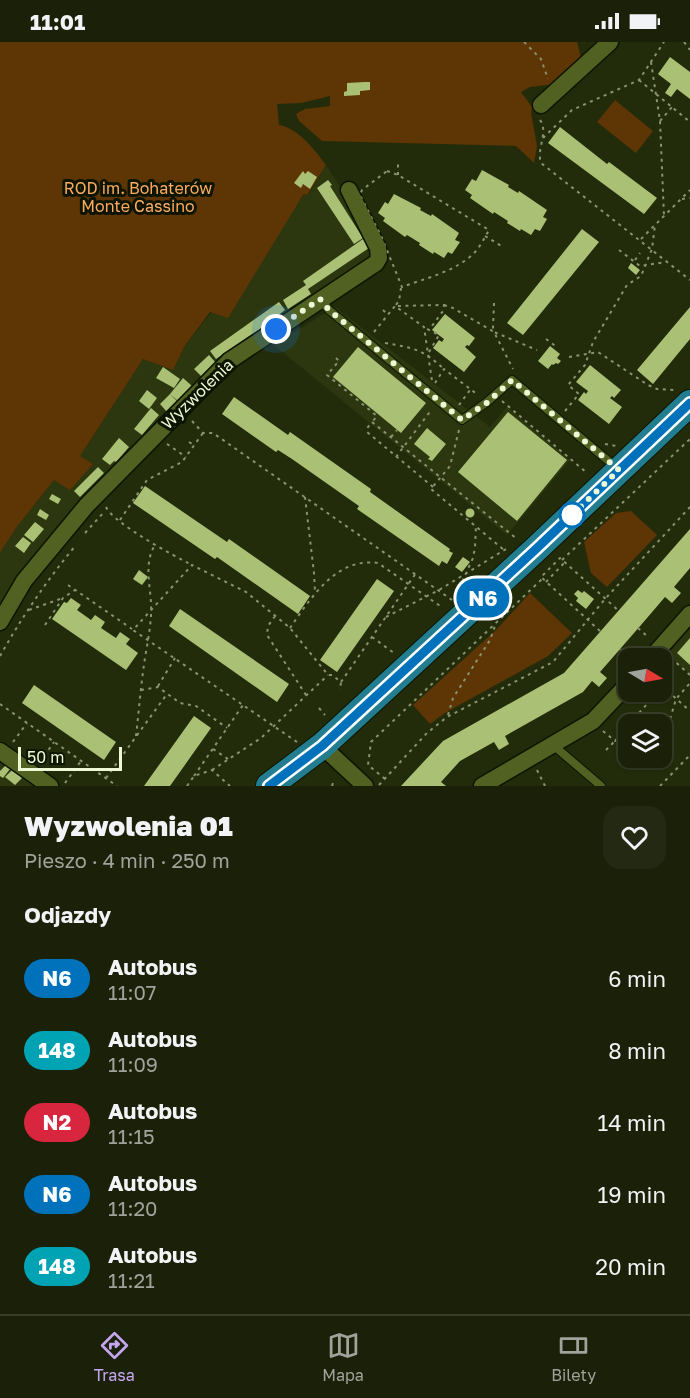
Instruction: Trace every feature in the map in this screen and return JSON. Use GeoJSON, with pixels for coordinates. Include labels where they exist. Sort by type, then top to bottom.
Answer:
{"type":"FeatureCollection","features":[{"type":"Feature","properties":{"kind":"main road"},"geometry":{"type":"LineString","coordinates":[[269,786],[322,746],[536,549],[618,458],[683,396]]}},
{"type":"Feature","properties":{"kind":"street"},"geometry":{"type":"LineString","coordinates":[[540,112],[557,90],[610,42]]}},
{"type":"Feature","properties":{"kind":"street","name":"Wyzwolenia"},"geometry":{"type":"LineString","coordinates":[[0,622],[36,564],[87,505],[229,361],[376,263],[379,258],[378,248],[356,190]]}},
{"type":"Feature","properties":{"kind":"street"},"geometry":{"type":"LineString","coordinates":[[660,648],[690,614]]}},
{"type":"Feature","properties":{"kind":"street"},"geometry":{"type":"LineString","coordinates":[[482,786],[593,721],[618,695]]}},
{"type":"Feature","properties":{"kind":"street"},"geometry":{"type":"LineString","coordinates":[[322,746],[377,785]]}},
{"type":"Feature","properties":{"kind":"street"},"geometry":{"type":"LineString","coordinates":[[2,752],[50,786]]}},
{"type":"Feature","properties":{"kind":"lane"},"geometry":{"type":"LineString","coordinates":[[320,299],[329,310],[462,420],[512,380],[618,458]]}},
{"type":"Feature","properties":{"kind":"lane"},"geometry":{"type":"LineString","coordinates":[[553,745],[601,786]]}},
{"type":"Feature","properties":{"kind":"path"},"geometry":{"type":"LineString","coordinates":[[524,42],[541,59],[549,80],[557,90]]}},
{"type":"Feature","properties":{"kind":"path"},"geometry":{"type":"LineString","coordinates":[[543,138],[572,110],[639,80],[664,42]]}},
{"type":"Feature","properties":{"kind":"path"},"geometry":{"type":"LineString","coordinates":[[684,42],[690,50]]}},
{"type":"Feature","properties":{"kind":"path"},"geometry":{"type":"LineString","coordinates":[[651,62],[660,121],[664,216]]}},
{"type":"Feature","properties":{"kind":"path"},"geometry":{"type":"LineString","coordinates":[[639,80],[690,122]]}},
{"type":"Feature","properties":{"kind":"path"},"geometry":{"type":"LineString","coordinates":[[660,121],[672,107]]}},
{"type":"Feature","properties":{"kind":"path"},"geometry":{"type":"LineString","coordinates":[[540,112],[543,125],[539,158],[541,163],[631,236],[640,240],[690,280]]}},
{"type":"Feature","properties":{"kind":"path"},"geometry":{"type":"LineString","coordinates":[[398,163],[398,175]]}},
{"type":"Feature","properties":{"kind":"path"},"geometry":{"type":"LineString","coordinates":[[356,190],[387,171],[398,175],[489,230],[469,257],[445,271],[407,285]]}},
{"type":"Feature","properties":{"kind":"path"},"geometry":{"type":"LineString","coordinates":[[640,240],[690,190]]}},
{"type":"Feature","properties":{"kind":"path"},"geometry":{"type":"LineString","coordinates":[[682,199],[690,198]]}},
{"type":"Feature","properties":{"kind":"path"},"geometry":{"type":"LineString","coordinates":[[563,413],[579,394],[568,385],[585,365],[593,342],[627,285],[641,276],[652,249],[655,225]]}},
{"type":"Feature","properties":{"kind":"path"},"geometry":{"type":"LineString","coordinates":[[485,237],[503,247]]}},
{"type":"Feature","properties":{"kind":"path"},"geometry":{"type":"LineString","coordinates":[[619,250],[640,266],[666,262]]}},
{"type":"Feature","properties":{"kind":"path"},"geometry":{"type":"LineString","coordinates":[[634,261],[640,253]]}},
{"type":"Feature","properties":{"kind":"path"},"geometry":{"type":"LineString","coordinates":[[368,339],[399,301],[402,287]]}},
{"type":"Feature","properties":{"kind":"path"},"geometry":{"type":"LineString","coordinates":[[494,303],[494,332],[516,375]]}},
{"type":"Feature","properties":{"kind":"path"},"geometry":{"type":"LineString","coordinates":[[395,306],[444,305],[494,332],[537,350]]}},
{"type":"Feature","properties":{"kind":"path"},"geometry":{"type":"LineString","coordinates":[[429,330],[443,311],[444,305]]}},
{"type":"Feature","properties":{"kind":"path"},"geometry":{"type":"LineString","coordinates":[[395,306],[439,335],[428,354]]}},
{"type":"Feature","properties":{"kind":"path"},"geometry":{"type":"LineString","coordinates":[[383,310],[388,315]]}},
{"type":"Feature","properties":{"kind":"path"},"geometry":{"type":"LineString","coordinates":[[424,327],[433,386]]}},
{"type":"Feature","properties":{"kind":"path"},"geometry":{"type":"LineString","coordinates":[[546,339],[558,348]]}},
{"type":"Feature","properties":{"kind":"path"},"geometry":{"type":"LineString","coordinates":[[378,341],[416,349],[428,354],[444,369]]}},
{"type":"Feature","properties":{"kind":"path"},"geometry":{"type":"LineString","coordinates":[[569,357],[598,352],[657,389],[683,396]]}},
{"type":"Feature","properties":{"kind":"path"},"geometry":{"type":"LineString","coordinates":[[336,358],[339,361],[327,375],[377,416],[368,427],[367,432],[504,550],[439,590],[386,617]]}},
{"type":"Feature","properties":{"kind":"path"},"geometry":{"type":"LineString","coordinates":[[495,395],[587,473]]}},
{"type":"Feature","properties":{"kind":"path"},"geometry":{"type":"LineString","coordinates":[[191,419],[203,433],[213,433],[455,602],[475,547],[476,526]]}},
{"type":"Feature","properties":{"kind":"path"},"geometry":{"type":"LineString","coordinates":[[433,487],[450,465],[462,420]]}},
{"type":"Feature","properties":{"kind":"path"},"geometry":{"type":"LineString","coordinates":[[372,422],[519,541]]}},
{"type":"Feature","properties":{"kind":"path"},"geometry":{"type":"LineString","coordinates":[[391,437],[397,429]]}},
{"type":"Feature","properties":{"kind":"path"},"geometry":{"type":"LineString","coordinates":[[120,520],[147,480],[182,462],[203,433]]}},
{"type":"Feature","properties":{"kind":"path"},"geometry":{"type":"LineString","coordinates":[[546,582],[563,561],[690,439]]}},
{"type":"Feature","properties":{"kind":"path"},"geometry":{"type":"LineString","coordinates":[[189,442],[194,445]]}},
{"type":"Feature","properties":{"kind":"path"},"geometry":{"type":"LineString","coordinates":[[166,443],[186,457]]}},
{"type":"Feature","properties":{"kind":"path"},"geometry":{"type":"LineString","coordinates":[[598,443],[618,458]]}},
{"type":"Feature","properties":{"kind":"path"},"geometry":{"type":"LineString","coordinates":[[305,497],[315,593]]}},
{"type":"Feature","properties":{"kind":"path"},"geometry":{"type":"LineString","coordinates":[[105,505],[106,510],[168,554],[246,592],[290,628],[328,675],[332,675],[341,682]]}},
{"type":"Feature","properties":{"kind":"path"},"geometry":{"type":"LineString","coordinates":[[377,785],[447,717],[553,662],[605,599],[690,507]]}},
{"type":"Feature","properties":{"kind":"path"},"geometry":{"type":"LineString","coordinates":[[82,537],[106,510]]}},
{"type":"Feature","properties":{"kind":"path"},"geometry":{"type":"LineString","coordinates":[[0,656],[26,612],[76,544]]}},
{"type":"Feature","properties":{"kind":"path"},"geometry":{"type":"LineString","coordinates":[[136,736],[151,610],[148,555],[154,545]]}},
{"type":"Feature","properties":{"kind":"path"},"geometry":{"type":"LineString","coordinates":[[385,779],[368,765],[371,742],[542,579],[541,577],[560,558],[619,611]]}},
{"type":"Feature","properties":{"kind":"path"},"geometry":{"type":"LineString","coordinates":[[290,628],[315,593],[333,575],[347,568],[369,562],[378,563],[444,609],[446,613]]}},
{"type":"Feature","properties":{"kind":"path"},"geometry":{"type":"LineString","coordinates":[[133,630],[192,565]]}},
{"type":"Feature","properties":{"kind":"path"},"geometry":{"type":"LineString","coordinates":[[340,690],[341,682],[416,573]]}},
{"type":"Feature","properties":{"kind":"path"},"geometry":{"type":"LineString","coordinates":[[542,579],[600,631]]}},
{"type":"Feature","properties":{"kind":"path"},"geometry":{"type":"LineString","coordinates":[[68,585],[297,742]]}},
{"type":"Feature","properties":{"kind":"path"},"geometry":{"type":"LineString","coordinates":[[26,612],[63,598],[75,590]]}},
{"type":"Feature","properties":{"kind":"path"},"geometry":{"type":"LineString","coordinates":[[45,625],[63,598]]}},
{"type":"Feature","properties":{"kind":"path"},"geometry":{"type":"LineString","coordinates":[[275,616],[266,631],[267,635],[306,695]]}},
{"type":"Feature","properties":{"kind":"path"},"geometry":{"type":"LineString","coordinates":[[447,717],[453,698],[490,640],[496,623]]}},
{"type":"Feature","properties":{"kind":"path"},"geometry":{"type":"LineString","coordinates":[[372,637],[396,655]]}},
{"type":"Feature","properties":{"kind":"path"},"geometry":{"type":"LineString","coordinates":[[158,687],[175,658]]}},
{"type":"Feature","properties":{"kind":"path"},"geometry":{"type":"LineString","coordinates":[[194,776],[212,770],[261,738],[328,675]]}},
{"type":"Feature","properties":{"kind":"path"},"geometry":{"type":"LineString","coordinates":[[672,714],[676,699],[690,683]]}},
{"type":"Feature","properties":{"kind":"path"},"geometry":{"type":"LineString","coordinates":[[141,690],[158,687],[180,703],[196,706],[227,728]]}},
{"type":"Feature","properties":{"kind":"path"},"geometry":{"type":"LineString","coordinates":[[106,778],[167,694]]}},
{"type":"Feature","properties":{"kind":"path"},"geometry":{"type":"LineString","coordinates":[[672,696],[690,711]]}},
{"type":"Feature","properties":{"kind":"path"},"geometry":{"type":"LineString","coordinates":[[639,714],[649,702]]}},
{"type":"Feature","properties":{"kind":"path"},"geometry":{"type":"LineString","coordinates":[[0,704],[114,785]]}},
{"type":"Feature","properties":{"kind":"path"},"geometry":{"type":"LineString","coordinates":[[187,786],[243,705]]}},
{"type":"Feature","properties":{"kind":"path"},"geometry":{"type":"LineString","coordinates":[[319,708],[330,720]]}},
{"type":"Feature","properties":{"kind":"path"},"geometry":{"type":"LineString","coordinates":[[593,721],[615,741]]}},
{"type":"Feature","properties":{"kind":"path"},"geometry":{"type":"LineString","coordinates":[[2,752],[27,723]]}},
{"type":"Feature","properties":{"kind":"path"},"geometry":{"type":"LineString","coordinates":[[606,750],[618,738]]}},
{"type":"Feature","properties":{"kind":"path"},"geometry":{"type":"LineString","coordinates":[[32,773],[54,742]]}},
{"type":"Feature","properties":{"kind":"path"},"geometry":{"type":"LineString","coordinates":[[213,749],[228,759]]}},
{"type":"Feature","properties":{"kind":"path"},"geometry":{"type":"LineString","coordinates":[[660,786],[690,754]]}},
{"type":"Feature","properties":{"kind":"path"},"geometry":{"type":"LineString","coordinates":[[64,786],[81,761]]}},
{"type":"Feature","properties":{"kind":"path"},"geometry":{"type":"LineString","coordinates":[[212,770],[230,786]]}},
{"type":"Feature","properties":{"kind":"path"},"geometry":{"type":"LineString","coordinates":[[225,782],[229,779]]}},
{"type":"Feature","properties":{"kind":"shaded area"},"geometry":{"type":"Polygon","coordinates":[[[326,165],[349,201],[374,252],[348,274],[295,311],[83,502],[38,551],[0,613],[0,553],[16,528],[54,480],[92,464],[80,456],[143,359],[173,370],[184,347],[304,195],[309,194],[326,165]]]}},
{"type":"Feature","properties":{"kind":"shaded area"},"geometry":{"type":"Polygon","coordinates":[[[335,307],[490,427],[507,407],[570,460],[507,535],[274,345],[335,307]]]}},
{"type":"Feature","properties":{"kind":"shaded area"},"geometry":{"type":"Polygon","coordinates":[[[690,628],[690,674],[672,659],[672,649],[690,628]]]}},
{"type":"Feature","properties":{"kind":"shaded area"},"geometry":{"type":"Polygon","coordinates":[[[0,757],[21,771],[35,786],[0,786],[0,757]]]}},
{"type":"Feature","properties":{"kind":"green space","name":"ROD im. Bohaterów Monte Cassino"},"geometry":{"type":"Polygon","coordinates":[[[0,42],[577,42],[582,62],[555,84],[530,87],[521,92],[532,107],[537,146],[534,163],[516,146],[322,141],[299,121],[296,114],[305,109],[330,106],[330,96],[301,103],[277,104],[279,125],[299,135],[326,165],[308,194],[303,195],[228,318],[210,312],[184,347],[173,370],[143,359],[80,456],[93,464],[70,490],[54,480],[16,528],[0,553],[0,42]]]}},
{"type":"Feature","properties":{"kind":"green space"},"geometry":{"type":"Polygon","coordinates":[[[615,100],[653,131],[636,153],[597,122],[615,100]]]}},
{"type":"Feature","properties":{"kind":"green space"},"geometry":{"type":"Polygon","coordinates":[[[631,511],[657,535],[607,587],[591,573],[584,542],[616,513],[631,511]]]}},
{"type":"Feature","properties":{"kind":"green space"},"geometry":{"type":"Polygon","coordinates":[[[530,593],[572,633],[548,656],[445,713],[430,724],[413,705],[496,630],[530,593]]]}},
{"type":"Feature","properties":{"kind":"building"},"geometry":{"type":"Polygon","coordinates":[[[670,57],[690,72],[690,99],[677,89],[671,97],[665,93],[671,84],[658,74],[670,57]]]}},
{"type":"Feature","properties":{"kind":"building"},"geometry":{"type":"Polygon","coordinates":[[[370,82],[370,90],[360,91],[360,95],[344,96],[347,83],[370,82]]]}},
{"type":"Feature","properties":{"kind":"building"},"geometry":{"type":"Polygon","coordinates":[[[560,127],[607,164],[609,162],[657,198],[644,214],[548,143],[560,127]]]}},
{"type":"Feature","properties":{"kind":"building"},"geometry":{"type":"Polygon","coordinates":[[[482,170],[547,210],[543,217],[547,219],[540,231],[535,229],[531,235],[521,229],[520,231],[470,198],[472,195],[465,190],[472,179],[476,181],[482,170]]]}},
{"type":"Feature","properties":{"kind":"building"},"geometry":{"type":"Polygon","coordinates":[[[303,171],[305,174],[308,171],[317,177],[310,189],[303,184],[301,188],[294,183],[303,171]]]}},
{"type":"Feature","properties":{"kind":"building"},"geometry":{"type":"Polygon","coordinates":[[[328,180],[363,238],[354,244],[317,188],[328,180]]]}},
{"type":"Feature","properties":{"kind":"building"},"geometry":{"type":"Polygon","coordinates":[[[394,194],[431,216],[432,214],[459,233],[455,240],[460,242],[452,254],[448,252],[444,258],[434,252],[433,254],[419,245],[420,243],[407,235],[405,237],[383,221],[385,218],[378,213],[385,202],[388,204],[394,194]]]}},
{"type":"Feature","properties":{"kind":"building"},"geometry":{"type":"Polygon","coordinates":[[[582,229],[599,242],[523,335],[507,323],[582,229]]]}},
{"type":"Feature","properties":{"kind":"building"},"geometry":{"type":"Polygon","coordinates":[[[363,239],[369,248],[308,289],[311,294],[288,309],[283,300],[306,285],[303,281],[363,239]]]}},
{"type":"Feature","properties":{"kind":"building"},"geometry":{"type":"Polygon","coordinates":[[[631,263],[640,270],[636,275],[628,268],[631,263]]]}},
{"type":"Feature","properties":{"kind":"building"},"geometry":{"type":"Polygon","coordinates":[[[279,302],[285,310],[216,359],[210,351],[279,302]]]}},
{"type":"Feature","properties":{"kind":"building"},"geometry":{"type":"Polygon","coordinates":[[[690,307],[690,339],[653,384],[637,370],[690,307]]]}},
{"type":"Feature","properties":{"kind":"building"},"geometry":{"type":"Polygon","coordinates":[[[445,314],[475,338],[469,346],[465,347],[476,357],[464,372],[433,348],[439,340],[442,342],[444,339],[432,330],[445,314]]]}},
{"type":"Feature","properties":{"kind":"building"},"geometry":{"type":"Polygon","coordinates":[[[550,346],[560,354],[557,358],[561,361],[558,364],[552,364],[548,369],[538,361],[550,346]]]}},
{"type":"Feature","properties":{"kind":"building"},"geometry":{"type":"Polygon","coordinates":[[[358,347],[426,403],[401,433],[333,377],[358,347]]]}},
{"type":"Feature","properties":{"kind":"building"},"geometry":{"type":"Polygon","coordinates":[[[209,355],[216,363],[202,377],[194,369],[209,355]]]}},
{"type":"Feature","properties":{"kind":"building"},"geometry":{"type":"Polygon","coordinates":[[[590,365],[621,390],[614,398],[612,396],[610,398],[622,407],[609,424],[578,400],[584,392],[586,394],[588,391],[576,382],[590,365]]]}},
{"type":"Feature","properties":{"kind":"building"},"geometry":{"type":"Polygon","coordinates":[[[163,367],[180,379],[174,388],[156,378],[163,367]]]}},
{"type":"Feature","properties":{"kind":"building"},"geometry":{"type":"Polygon","coordinates":[[[183,378],[192,386],[178,401],[170,394],[183,378]]]}},
{"type":"Feature","properties":{"kind":"building"},"geometry":{"type":"Polygon","coordinates":[[[147,390],[157,398],[149,409],[139,401],[147,390]]]}},
{"type":"Feature","properties":{"kind":"building"},"geometry":{"type":"Polygon","coordinates":[[[170,394],[178,402],[167,412],[160,404],[170,394]]]}},
{"type":"Feature","properties":{"kind":"building"},"geometry":{"type":"Polygon","coordinates":[[[234,397],[288,435],[290,432],[371,489],[370,492],[450,549],[449,551],[453,553],[447,564],[442,561],[439,566],[357,509],[359,506],[292,459],[278,450],[276,452],[222,414],[234,397]]]}},
{"type":"Feature","properties":{"kind":"building"},"geometry":{"type":"Polygon","coordinates":[[[151,408],[159,415],[142,435],[134,429],[151,408]]]}},
{"type":"Feature","properties":{"kind":"building"},"geometry":{"type":"Polygon","coordinates":[[[508,412],[567,460],[517,521],[458,472],[508,412]]]}},
{"type":"Feature","properties":{"kind":"building"},"geometry":{"type":"Polygon","coordinates":[[[427,428],[446,444],[432,461],[414,444],[427,428]]]}},
{"type":"Feature","properties":{"kind":"building"},"geometry":{"type":"Polygon","coordinates":[[[119,438],[129,447],[116,462],[110,465],[102,459],[119,438]]]}},
{"type":"Feature","properties":{"kind":"building"},"geometry":{"type":"Polygon","coordinates":[[[98,467],[104,473],[80,497],[74,491],[98,467]]]}},
{"type":"Feature","properties":{"kind":"building"},"geometry":{"type":"Polygon","coordinates":[[[145,486],[227,542],[229,539],[310,596],[298,614],[217,557],[215,559],[133,503],[145,486]]]}},
{"type":"Feature","properties":{"kind":"building"},"geometry":{"type":"Polygon","coordinates":[[[52,494],[61,499],[58,504],[49,499],[52,494]]]}},
{"type":"Feature","properties":{"kind":"building"},"geometry":{"type":"Polygon","coordinates":[[[470,508],[475,513],[470,518],[465,513],[470,508]]]}},
{"type":"Feature","properties":{"kind":"building"},"geometry":{"type":"Polygon","coordinates":[[[40,509],[49,515],[46,520],[37,515],[40,509]]]}},
{"type":"Feature","properties":{"kind":"building"},"geometry":{"type":"Polygon","coordinates":[[[35,522],[44,529],[33,542],[24,535],[35,522]]]}},
{"type":"Feature","properties":{"kind":"building"},"geometry":{"type":"Polygon","coordinates":[[[690,529],[690,568],[674,587],[681,593],[672,603],[665,597],[621,648],[618,648],[618,651],[600,672],[607,678],[599,687],[592,681],[583,692],[505,736],[509,744],[499,750],[494,742],[460,761],[441,782],[446,786],[401,786],[443,741],[564,673],[690,529]]]}},
{"type":"Feature","properties":{"kind":"building"},"geometry":{"type":"Polygon","coordinates":[[[23,537],[31,543],[24,553],[15,546],[23,537]]]}},
{"type":"Feature","properties":{"kind":"building"},"geometry":{"type":"Polygon","coordinates":[[[463,557],[470,562],[462,572],[455,567],[463,557]]]}},
{"type":"Feature","properties":{"kind":"building"},"geometry":{"type":"Polygon","coordinates":[[[139,570],[148,577],[142,585],[133,579],[139,570]]]}},
{"type":"Feature","properties":{"kind":"building"},"geometry":{"type":"Polygon","coordinates":[[[377,579],[394,591],[337,672],[320,660],[377,579]]]}},
{"type":"Feature","properties":{"kind":"building"},"geometry":{"type":"Polygon","coordinates":[[[578,590],[582,593],[584,591],[594,599],[586,609],[576,601],[578,598],[574,594],[578,590]]]}},
{"type":"Feature","properties":{"kind":"building"},"geometry":{"type":"Polygon","coordinates":[[[71,598],[81,605],[77,610],[91,620],[95,615],[105,622],[101,628],[116,638],[120,632],[130,639],[126,644],[138,653],[126,670],[52,619],[64,602],[67,603],[71,598]]]}},
{"type":"Feature","properties":{"kind":"building"},"geometry":{"type":"Polygon","coordinates":[[[180,609],[289,684],[277,702],[169,626],[180,609]]]}},
{"type":"Feature","properties":{"kind":"building"},"geometry":{"type":"Polygon","coordinates":[[[690,638],[690,665],[677,653],[690,638]]]}},
{"type":"Feature","properties":{"kind":"building"},"geometry":{"type":"Polygon","coordinates":[[[34,685],[116,742],[104,760],[22,703],[34,685]]]}},
{"type":"Feature","properties":{"kind":"building"},"geometry":{"type":"Polygon","coordinates":[[[194,716],[211,728],[170,786],[144,786],[194,716]]]}},
{"type":"Feature","properties":{"kind":"building"},"geometry":{"type":"Polygon","coordinates":[[[6,765],[10,769],[3,778],[0,776],[0,771],[6,765]]]}},
{"type":"Feature","properties":{"kind":"building"},"geometry":{"type":"Polygon","coordinates":[[[13,769],[22,778],[15,785],[5,777],[13,769]]]}},
{"type":"Feature","properties":{"kind":"bus line","name":"N6"},"geometry":{"type":"LineString","coordinates":[[269,786],[322,746],[536,549],[690,403]]}},
{"type":"Feature","properties":{"kind":"route"},"geometry":{"type":"LineString","coordinates":[[276,329],[320,299],[329,310],[462,420],[488,402],[512,380],[619,470],[572,515]]}}]}
